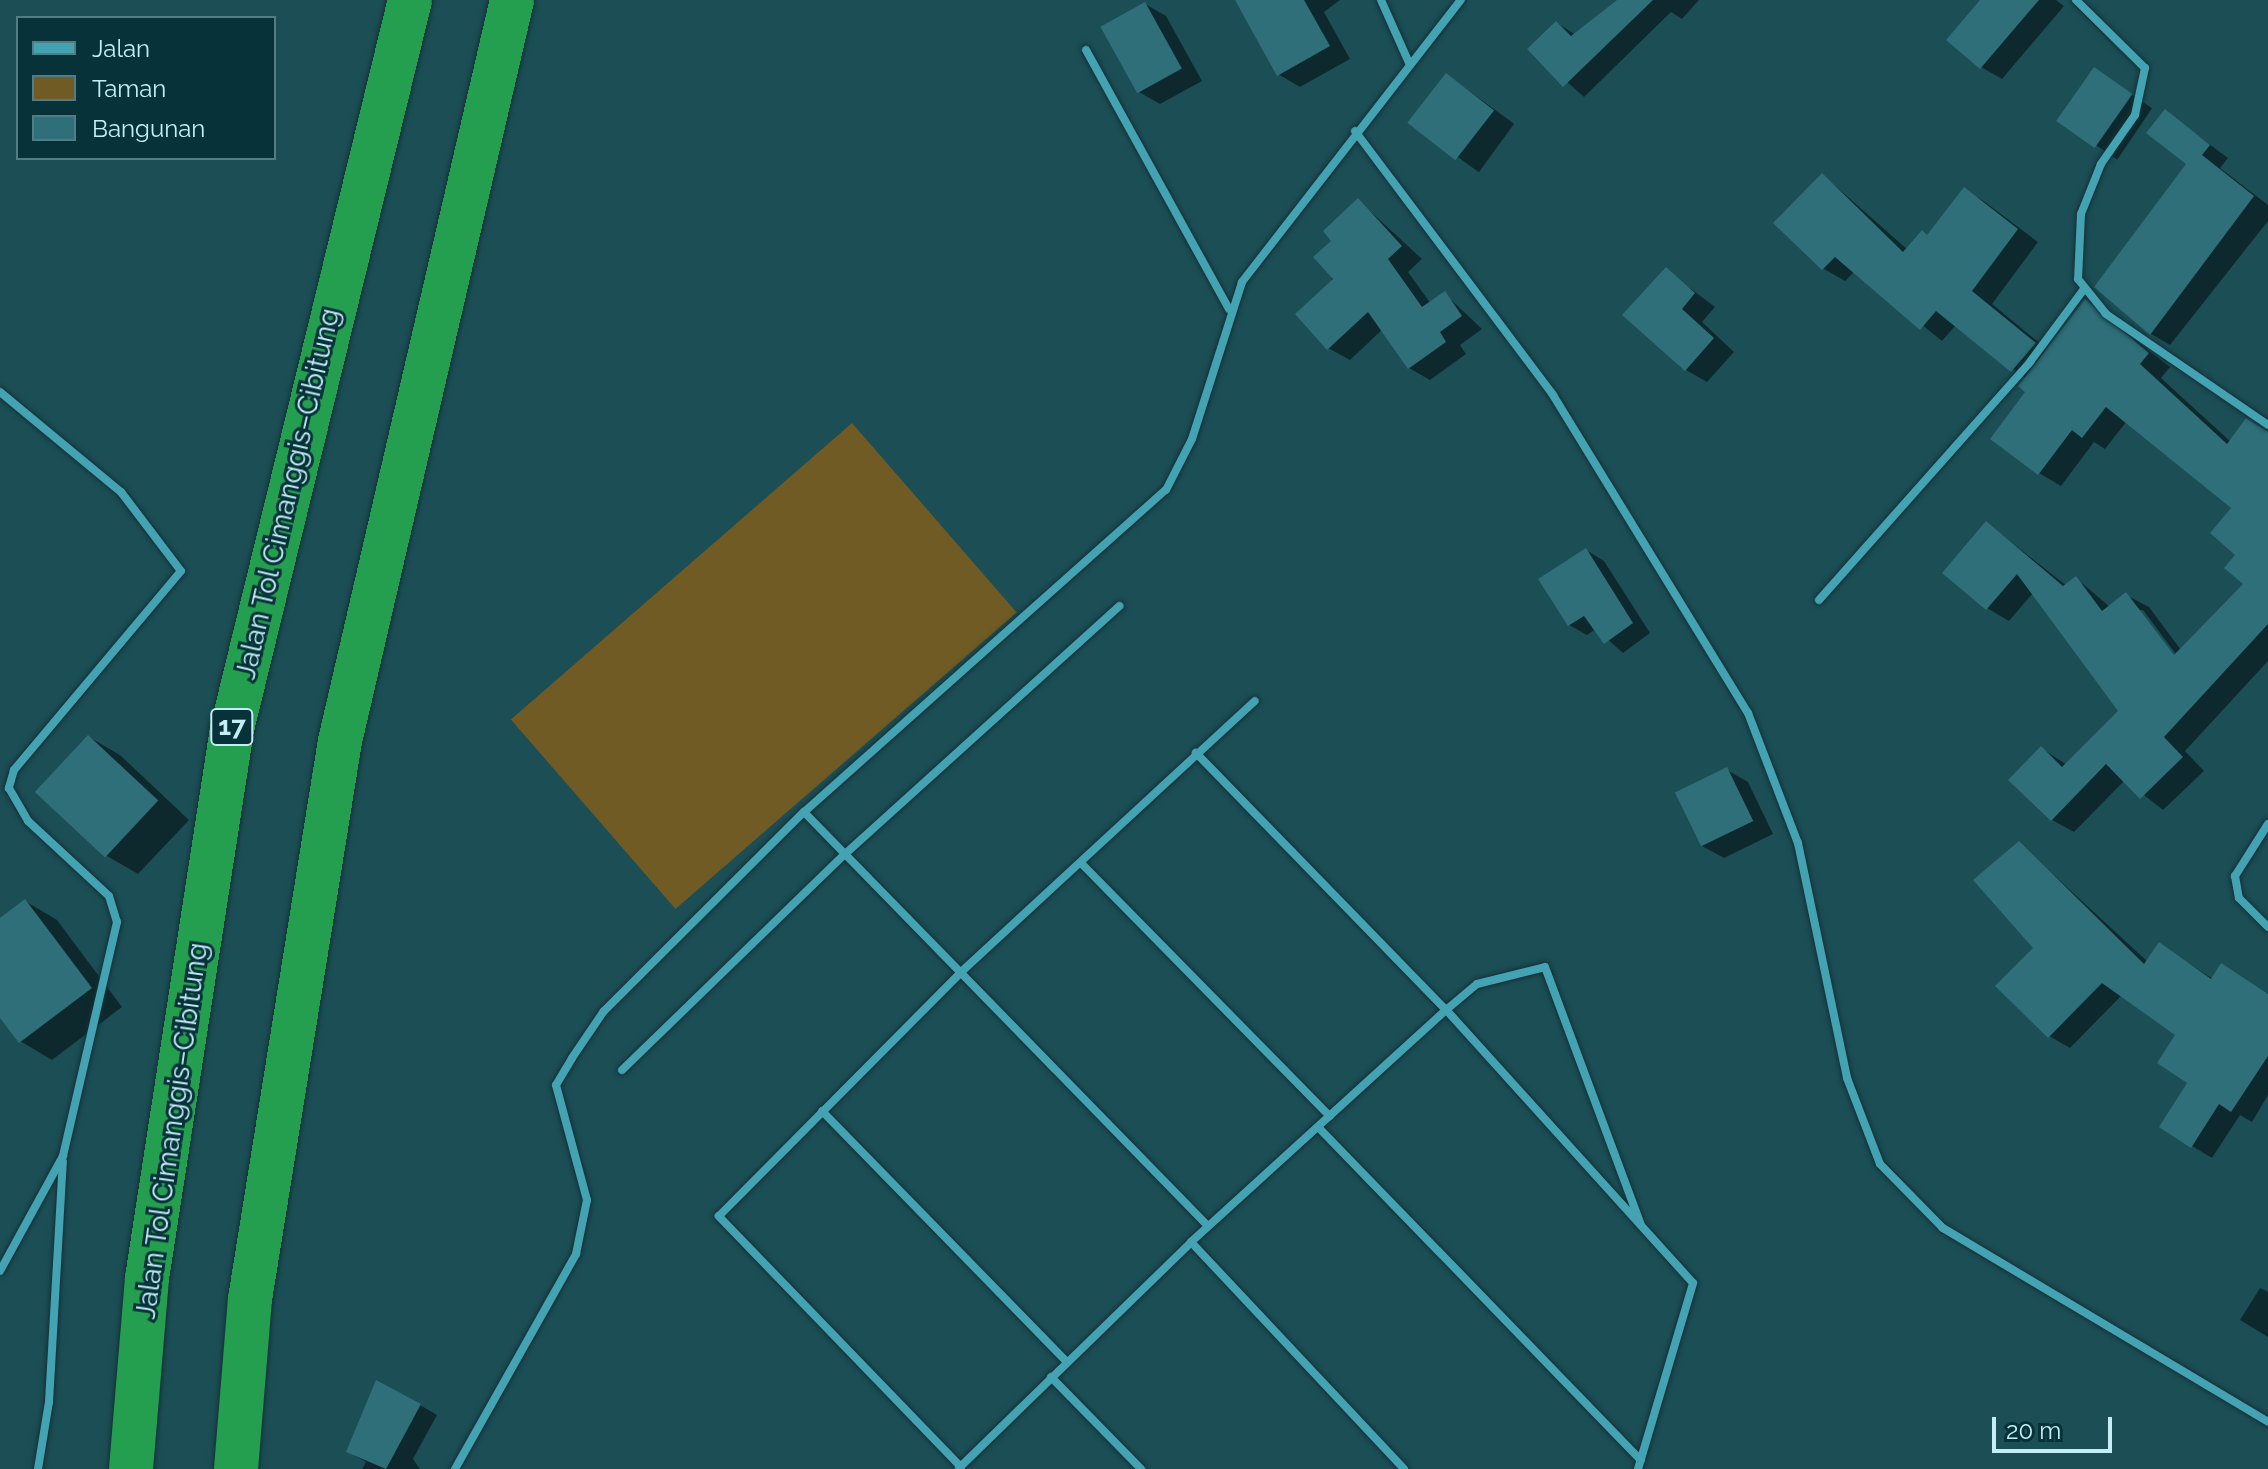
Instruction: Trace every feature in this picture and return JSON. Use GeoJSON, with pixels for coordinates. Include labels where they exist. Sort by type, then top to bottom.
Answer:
{"type":"FeatureCollection","features":[{"type":"Feature","properties":{"kind":"highway","name":"Jalan Tol Cimanggis–Cibitung"},"geometry":{"type":"LineString","coordinates":[[131,1469],[147,1278],[232,729],[410,0]]}},
{"type":"Feature","properties":{"kind":"highway"},"geometry":{"type":"LineString","coordinates":[[236,1469],[250,1299],[340,741],[512,0]]}},
{"type":"Feature","properties":{"kind":"street"},"geometry":{"type":"LineString","coordinates":[[1381,0],[1409,63]]}},
{"type":"Feature","properties":{"kind":"street"},"geometry":{"type":"LineString","coordinates":[[455,1469],[576,1254],[587,1200],[556,1085],[604,1011],[804,812],[1166,490],[1192,439],[1229,309],[1260,254],[1461,0]]}},
{"type":"Feature","properties":{"kind":"street"},"geometry":{"type":"LineString","coordinates":[[2076,0],[2145,68],[2135,115],[2101,164],[2081,214],[2075,259],[2084,289],[2106,314],[2268,425]]}},
{"type":"Feature","properties":{"kind":"street"},"geometry":{"type":"LineString","coordinates":[[1086,50],[1229,309]]}},
{"type":"Feature","properties":{"kind":"street"},"geometry":{"type":"LineString","coordinates":[[1355,131],[1553,395],[1748,713],[1781,786],[1847,1078],[1880,1164],[1943,1228],[2268,1422]]}},
{"type":"Feature","properties":{"kind":"street"},"geometry":{"type":"LineString","coordinates":[[1819,600],[2019,374],[2084,289]]}},
{"type":"Feature","properties":{"kind":"street"},"geometry":{"type":"LineString","coordinates":[[0,392],[121,492],[181,571],[14,770],[9,788],[28,821],[109,896],[117,922],[63,1156],[49,1402],[38,1469]]}},
{"type":"Feature","properties":{"kind":"street"},"geometry":{"type":"LineString","coordinates":[[622,1070],[845,854],[1119,606]]}},
{"type":"Feature","properties":{"kind":"street"},"geometry":{"type":"LineString","coordinates":[[1255,701],[960,973],[719,1216],[960,1468],[1191,1242],[1446,1010],[1477,984],[1545,967],[1641,1225]]}},
{"type":"Feature","properties":{"kind":"street"},"geometry":{"type":"LineString","coordinates":[[1196,753],[1446,1010],[1693,1283],[1640,1464],[1318,1127]]}},
{"type":"Feature","properties":{"kind":"street"},"geometry":{"type":"LineString","coordinates":[[804,812],[1208,1226]]}},
{"type":"Feature","properties":{"kind":"street"},"geometry":{"type":"LineString","coordinates":[[2268,824],[2235,876],[2239,898],[2268,927]]}},
{"type":"Feature","properties":{"kind":"street"},"geometry":{"type":"LineString","coordinates":[[1081,863],[1330,1116]]}},
{"type":"Feature","properties":{"kind":"street"},"geometry":{"type":"LineString","coordinates":[[822,1111],[1067,1362]]}},
{"type":"Feature","properties":{"kind":"street"},"geometry":{"type":"LineString","coordinates":[[0,1271],[63,1156]]}},
{"type":"Feature","properties":{"kind":"street"},"geometry":{"type":"LineString","coordinates":[[1191,1242],[1404,1469]]}},
{"type":"Feature","properties":{"kind":"street"},"geometry":{"type":"LineString","coordinates":[[1051,1377],[1141,1469]]}},
{"type":"Feature","properties":{"kind":"green space"},"geometry":{"type":"Polygon","coordinates":[[[852,423],[1017,612],[676,909],[511,720],[852,423]]]}},
{"type":"Feature","properties":{"kind":"building"},"geometry":{"type":"Polygon","coordinates":[[[1235,0],[1304,0],[1330,46],[1277,76],[1235,0]]]}},
{"type":"Feature","properties":{"kind":"building"},"geometry":{"type":"Polygon","coordinates":[[[1617,0],[1653,0],[1563,87],[1527,49],[1556,21],[1571,36],[1617,0]]]}},
{"type":"Feature","properties":{"kind":"building"},"geometry":{"type":"Polygon","coordinates":[[[1980,0],[2039,0],[1980,69],[1946,40],[1980,0]]]}},
{"type":"Feature","properties":{"kind":"building"},"geometry":{"type":"Polygon","coordinates":[[[1145,2],[1182,68],[1137,93],[1100,27],[1145,2]]]}},
{"type":"Feature","properties":{"kind":"building"},"geometry":{"type":"Polygon","coordinates":[[[2094,67],[2133,94],[2095,148],[2056,121],[2094,67]]]}},
{"type":"Feature","properties":{"kind":"building"},"geometry":{"type":"Polygon","coordinates":[[[1446,73],[1494,111],[1455,160],[1407,123],[1446,73]]]}},
{"type":"Feature","properties":{"kind":"building"},"geometry":{"type":"Polygon","coordinates":[[[2165,109],[2210,145],[2202,155],[2254,196],[2150,335],[2094,287],[2186,164],[2146,133],[2165,109]]]}},
{"type":"Feature","properties":{"kind":"building"},"geometry":{"type":"Polygon","coordinates":[[[1822,173],[1903,252],[1922,230],[1927,235],[1964,187],[2018,229],[1972,291],[2036,343],[2011,372],[1936,311],[1920,330],[1835,257],[1822,270],[1773,223],[1822,173]]]}},
{"type":"Feature","properties":{"kind":"building"},"geometry":{"type":"Polygon","coordinates":[[[1358,198],[1402,246],[1388,259],[1422,307],[1445,291],[1462,316],[1440,332],[1446,342],[1408,369],[1368,312],[1327,350],[1295,314],[1333,279],[1313,257],[1331,241],[1323,231],[1358,198]]]}},
{"type":"Feature","properties":{"kind":"building"},"geometry":{"type":"Polygon","coordinates":[[[1666,267],[1695,293],[1682,309],[1714,338],[1685,371],[1622,315],[1666,267]]]}},
{"type":"Feature","properties":{"kind":"building"},"geometry":{"type":"Polygon","coordinates":[[[2085,299],[2149,353],[2140,364],[2227,444],[2246,418],[2268,432],[2268,624],[2164,737],[2183,757],[2140,799],[2106,764],[2051,821],[2008,780],[2041,746],[2062,767],[2118,711],[2017,574],[1986,610],[1942,573],[1986,521],[2063,586],[2076,576],[2102,611],[2126,592],[2174,655],[2243,584],[2224,568],[2235,555],[2210,533],[2231,508],[2106,407],[2082,438],[2072,430],[2038,475],[1990,439],[2025,392],[2018,386],[2085,299]]]}},
{"type":"Feature","properties":{"kind":"building"},"geometry":{"type":"Polygon","coordinates":[[[1586,548],[1633,623],[1604,644],[1584,616],[1568,626],[1538,579],[1586,548]]]}},
{"type":"Feature","properties":{"kind":"building"},"geometry":{"type":"Polygon","coordinates":[[[88,735],[158,800],[105,858],[35,792],[88,735]]]}},
{"type":"Feature","properties":{"kind":"building"},"geometry":{"type":"Polygon","coordinates":[[[1727,767],[1753,821],[1701,846],[1675,792],[1727,767]]]}},
{"type":"Feature","properties":{"kind":"building"},"geometry":{"type":"Polygon","coordinates":[[[2019,841],[2144,964],[2159,942],[2211,979],[2221,963],[2268,994],[2268,1056],[2231,1112],[2219,1104],[2191,1148],[2159,1127],[2187,1083],[2157,1063],[2175,1035],[2102,983],[2048,1038],[1995,986],[2033,948],[1973,880],[2019,841]]]}},
{"type":"Feature","properties":{"kind":"building"},"geometry":{"type":"Polygon","coordinates":[[[25,899],[92,988],[19,1043],[0,1018],[0,918],[25,899]]]}},
{"type":"Feature","properties":{"kind":"building"},"geometry":{"type":"Polygon","coordinates":[[[376,1380],[421,1404],[386,1469],[346,1452],[376,1380]]]}}]}
